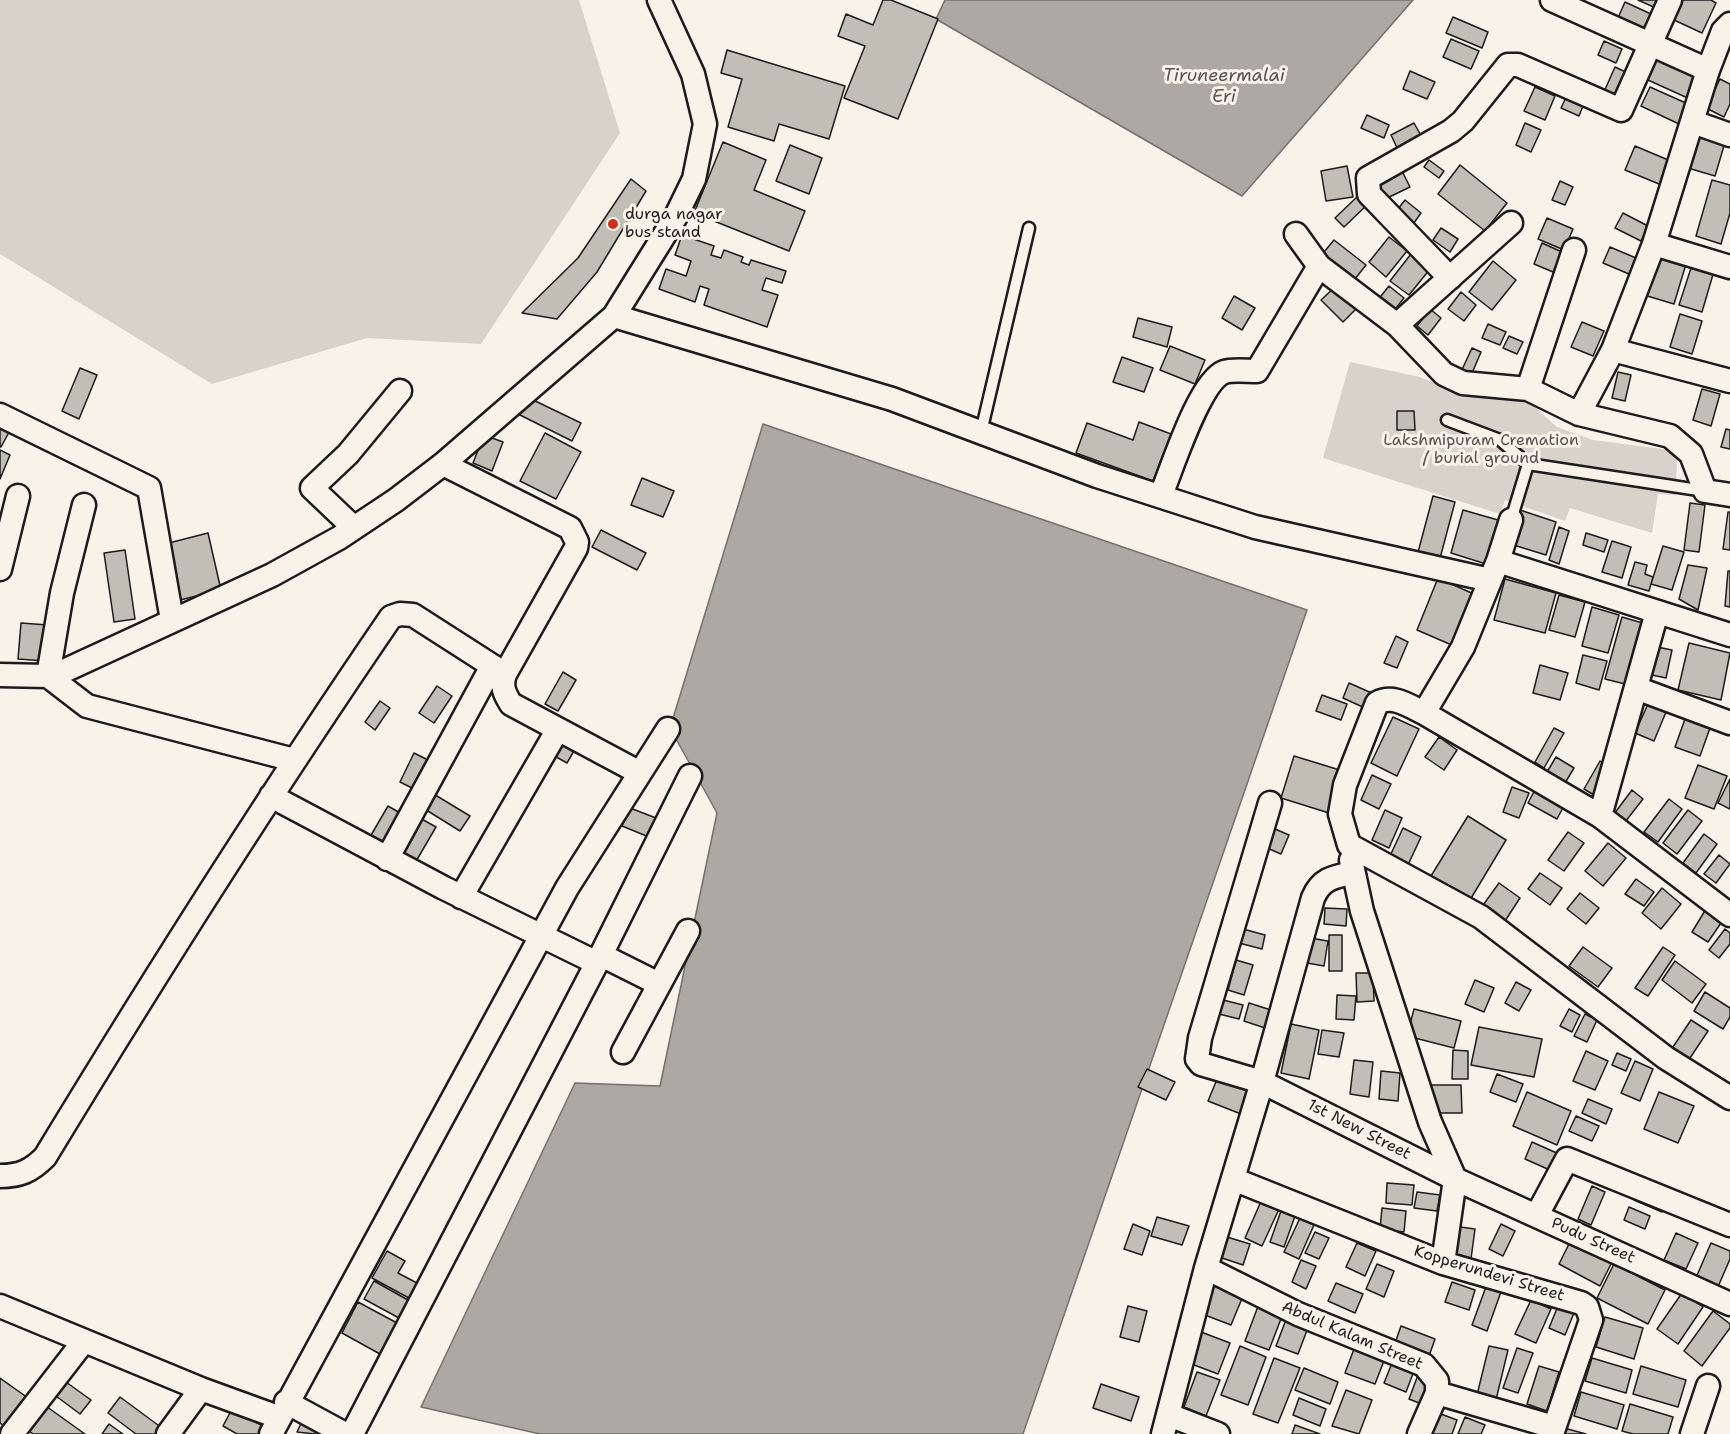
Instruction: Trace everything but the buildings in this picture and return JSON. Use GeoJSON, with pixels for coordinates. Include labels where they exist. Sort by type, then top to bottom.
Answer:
{"type":"FeatureCollection","features":[{"type":"Feature","properties":{"kind":"street"},"geometry":{"type":"LineString","coordinates":[[0,675],[48,676],[272,575],[339,538],[396,500],[443,464],[614,316],[675,218],[694,179],[705,124],[693,74],[659,0]]}},
{"type":"Feature","properties":{"kind":"street"},"geometry":{"type":"LineString","coordinates":[[1552,0],[1708,70]]}},
{"type":"Feature","properties":{"kind":"street"},"geometry":{"type":"LineString","coordinates":[[1450,278],[1369,194],[1368,178],[1450,131],[1463,121],[1508,65],[1518,65],[1621,110],[1670,0]]}},
{"type":"Feature","properties":{"kind":"street"},"geometry":{"type":"LineString","coordinates":[[1579,414],[1613,350],[1654,244],[1708,70],[1723,31],[1730,24]]}},
{"type":"Feature","properties":{"kind":"street"},"geometry":{"type":"LineString","coordinates":[[1693,122],[1730,135]]}},
{"type":"Feature","properties":{"kind":"street"},"geometry":{"type":"LineString","coordinates":[[1397,325],[1511,223]]}},
{"type":"Feature","properties":{"kind":"street"},"geometry":{"type":"LineString","coordinates":[[1296,234],[1319,267],[1397,325],[1444,374],[1462,383],[1528,390],[1579,414],[1671,436],[1690,454],[1705,492],[1730,495]]}},
{"type":"Feature","properties":{"kind":"street"},"geometry":{"type":"LineString","coordinates":[[1654,244],[1730,267]]}},
{"type":"Feature","properties":{"kind":"street"},"geometry":{"type":"LineString","coordinates":[[1528,390],[1574,250]]}},
{"type":"Feature","properties":{"kind":"street"},"geometry":{"type":"LineString","coordinates":[[1161,495],[1196,408],[1212,380],[1225,372],[1257,371],[1319,267]]}},
{"type":"Feature","properties":{"kind":"street"},"geometry":{"type":"LineString","coordinates":[[614,316],[892,399],[1097,476],[1255,527],[1494,571],[1657,612],[1730,635]]}},
{"type":"Feature","properties":{"kind":"street"},"geometry":{"type":"LineString","coordinates":[[1613,350],[1730,381]]}},
{"type":"Feature","properties":{"kind":"street"},"geometry":{"type":"LineString","coordinates":[[353,527],[312,488],[348,454],[400,391]]}},
{"type":"Feature","properties":{"kind":"street"},"geometry":{"type":"LineString","coordinates":[[0,415],[149,488],[172,620]]}},
{"type":"Feature","properties":{"kind":"street"},"geometry":{"type":"LineString","coordinates":[[387,859],[498,670],[576,548],[577,542],[570,528],[562,522],[443,464]]}},
{"type":"Feature","properties":{"kind":"street"},"geometry":{"type":"LineString","coordinates":[[0,569],[18,496]]}},
{"type":"Feature","properties":{"kind":"street"},"geometry":{"type":"LineString","coordinates":[[48,676],[62,592],[84,505]]}},
{"type":"Feature","properties":{"kind":"street"},"geometry":{"type":"LineString","coordinates":[[1424,713],[1463,647],[1494,571],[1511,519]]}},
{"type":"Feature","properties":{"kind":"street"},"geometry":{"type":"LineString","coordinates":[[1600,816],[1657,612]]}},
{"type":"Feature","properties":{"kind":"street"},"geometry":{"type":"LineString","coordinates":[[0,1176],[21,1175],[34,1168],[45,1157],[150,985],[270,796],[391,617],[400,614],[413,615],[498,670],[504,694],[511,704],[640,773]]}},
{"type":"Feature","properties":{"kind":"street"},"geometry":{"type":"LineString","coordinates":[[48,676],[87,706],[294,760]]}},
{"type":"Feature","properties":{"kind":"street"},"geometry":{"type":"LineString","coordinates":[[1636,688],[1730,723]]}},
{"type":"Feature","properties":{"kind":"street"},"geometry":{"type":"LineString","coordinates":[[1443,1263],[1455,1179],[1430,1122],[1362,911],[1340,814],[1344,791],[1377,703],[1385,699],[1395,700],[1424,713],[1600,816],[1730,915]]}},
{"type":"Feature","properties":{"kind":"street"},"geometry":{"type":"LineString","coordinates":[[461,897],[558,729]]}},
{"type":"Feature","properties":{"kind":"street"},"geometry":{"type":"LineString","coordinates":[[278,1418],[567,888],[668,729]]}},
{"type":"Feature","properties":{"kind":"street"},"geometry":{"type":"LineString","coordinates":[[352,1434],[599,959],[690,776]]}},
{"type":"Feature","properties":{"kind":"street"},"geometry":{"type":"LineString","coordinates":[[270,796],[387,859],[541,936],[659,984]]}},
{"type":"Feature","properties":{"kind":"street","name":"1st New Street"},"geometry":{"type":"LineString","coordinates":[[1270,803],[1197,1052],[1197,1059],[1201,1064],[1262,1082],[1455,1179]]}},
{"type":"Feature","properties":{"kind":"street"},"geometry":{"type":"LineString","coordinates":[[1349,846],[1481,917],[1666,1058],[1730,1098]]}},
{"type":"Feature","properties":{"kind":"street"},"geometry":{"type":"LineString","coordinates":[[1218,1434],[1166,1425],[1206,1268],[1317,887],[1326,879],[1353,873]]}},
{"type":"Feature","properties":{"kind":"street"},"geometry":{"type":"LineString","coordinates":[[623,1052],[688,931]]}},
{"type":"Feature","properties":{"kind":"street"},"geometry":{"type":"LineString","coordinates":[[1537,1215],[1567,1159],[1730,1226]]}},
{"type":"Feature","properties":{"kind":"street","name":"Kopperundevi Street"},"geometry":{"type":"LineString","coordinates":[[1233,1179],[1443,1263],[1581,1303],[1587,1307],[1591,1320],[1553,1431]]}},
{"type":"Feature","properties":{"kind":"street","name":"Pudu Street"},"geometry":{"type":"LineString","coordinates":[[1455,1179],[1730,1304]]}},
{"type":"Feature","properties":{"kind":"street","name":"Abdul Kalam Street"},"geometry":{"type":"LineString","coordinates":[[1206,1268],[1298,1314],[1424,1365],[1437,1381],[1437,1393]]}},
{"type":"Feature","properties":{"kind":"street"},"geometry":{"type":"LineString","coordinates":[[0,1306],[201,1389],[278,1418],[345,1434]]}},
{"type":"Feature","properties":{"kind":"street"},"geometry":{"type":"LineString","coordinates":[[12,1434],[84,1341]]}},
{"type":"Feature","properties":{"kind":"street"},"geometry":{"type":"LineString","coordinates":[[1692,1434],[1708,1386]]}},
{"type":"Feature","properties":{"kind":"street"},"geometry":{"type":"LineString","coordinates":[[168,1434],[201,1389]]}},
{"type":"Feature","properties":{"kind":"street"},"geometry":{"type":"LineString","coordinates":[[1419,1434],[1437,1393],[1553,1431]]}},
{"type":"Feature","properties":{"kind":"lane"},"geometry":{"type":"LineString","coordinates":[[981,432],[1029,228]]}},
{"type":"Feature","properties":{"kind":"lane"},"geometry":{"type":"LineString","coordinates":[[1447,420],[1500,440],[1528,464],[1705,492]]}},
{"type":"Feature","properties":{"kind":"lane"},"geometry":{"type":"LineString","coordinates":[[1511,519],[1528,464]]}},
{"type":"Feature","properties":{"kind":"green space"},"geometry":{"type":"Polygon","coordinates":[[[0,0],[579,0],[620,133],[481,344],[367,338],[212,384],[0,254],[0,0]]]}},
{"type":"Feature","properties":{"kind":"green space","name":"Lakshmipuram Cremation / burial ground"},"geometry":{"type":"Polygon","coordinates":[[[1350,362],[1420,377],[1456,392],[1526,399],[1557,427],[1593,440],[1678,451],[1675,495],[1658,494],[1652,533],[1570,508],[1565,521],[1505,500],[1500,514],[1323,458],[1350,362]]]}},
{"type":"Feature","properties":{"kind":"water","name":"Tiruneermalai Eri"},"geometry":{"type":"Polygon","coordinates":[[[945,0],[1413,0],[1242,196],[936,19],[945,0]]]}},
{"type":"Feature","properties":{"kind":"water"},"geometry":{"type":"Polygon","coordinates":[[[763,424],[1307,610],[1023,1434],[540,1434],[421,1407],[575,1083],[660,1086],[717,813],[670,728],[763,424]]]}},
{"type":"Feature","properties":{"kind":"place","name":"durga nagar bus stand"},"geometry":{"type":"Point","coordinates":[613,224]}}]}
